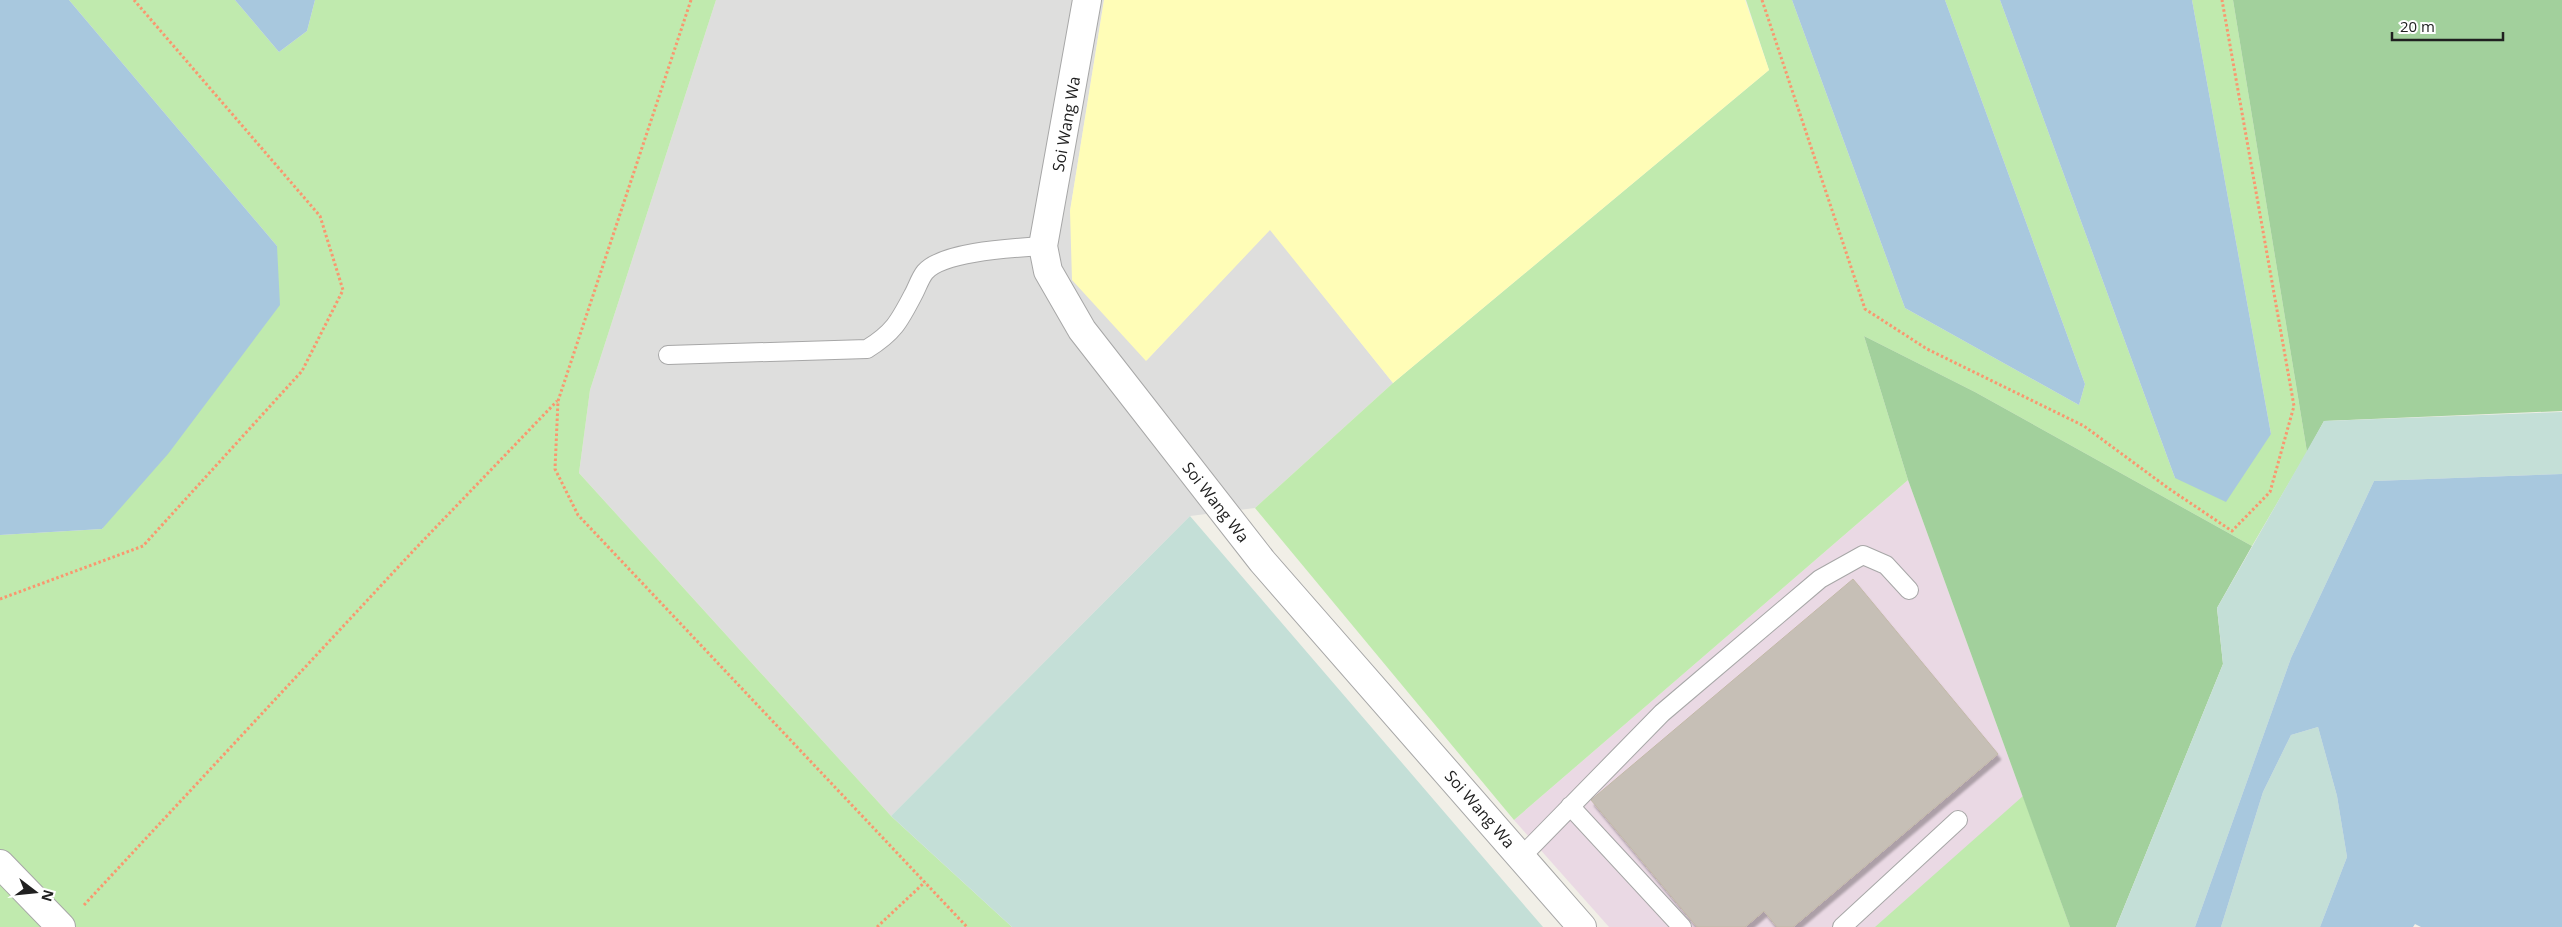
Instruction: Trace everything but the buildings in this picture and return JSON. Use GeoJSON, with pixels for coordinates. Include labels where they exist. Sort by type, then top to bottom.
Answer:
{"type":"FeatureCollection","features":[{"type":"Feature","properties":{"kind":"street","name":"Soi Wang Wa"},"geometry":{"type":"LineString","coordinates":[[1087,0],[1043,246],[1048,271],[1082,330],[1256,553],[1582,927]]}},
{"type":"Feature","properties":{"kind":"street"},"geometry":{"type":"LineString","coordinates":[[0,864],[69,920]]}},
{"type":"Feature","properties":{"kind":"lane"},"geometry":{"type":"LineString","coordinates":[[668,355],[868,349],[888,336],[902,317],[926,271],[941,262],[981,251],[1043,246]]}},
{"type":"Feature","properties":{"kind":"lane"},"geometry":{"type":"LineString","coordinates":[[1522,856],[1662,713],[1820,580],[1863,555],[1886,565],[1909,590]]}},
{"type":"Feature","properties":{"kind":"lane"},"geometry":{"type":"LineString","coordinates":[[1570,806],[1682,927]]}},
{"type":"Feature","properties":{"kind":"lane"},"geometry":{"type":"LineString","coordinates":[[1842,927],[1958,820]]}},
{"type":"Feature","properties":{"kind":"path"},"geometry":{"type":"LineString","coordinates":[[0,599],[143,546],[302,372],[343,290],[320,216],[134,0]]}},
{"type":"Feature","properties":{"kind":"path"},"geometry":{"type":"LineString","coordinates":[[691,0],[558,401],[555,469],[578,515],[967,927]]}},
{"type":"Feature","properties":{"kind":"path"},"geometry":{"type":"LineString","coordinates":[[1762,0],[1865,309],[1927,350],[2084,426],[2168,488],[2232,531],[2270,492],[2294,406],[2222,0]]}},
{"type":"Feature","properties":{"kind":"path"},"geometry":{"type":"LineString","coordinates":[[69,920],[415,549],[558,401]]}},
{"type":"Feature","properties":{"kind":"path"},"geometry":{"type":"LineString","coordinates":[[877,927],[925,882]]}},
{"type":"Feature","properties":{"kind":"shaded area"},"geometry":{"type":"Polygon","coordinates":[[[0,0],[69,0],[277,246],[280,305],[168,454],[102,529],[0,535],[0,0]]]}},
{"type":"Feature","properties":{"kind":"shaded area"},"geometry":{"type":"Polygon","coordinates":[[[235,0],[315,0],[307,31],[279,52],[235,0]]]}},
{"type":"Feature","properties":{"kind":"shaded area"},"geometry":{"type":"Polygon","coordinates":[[[716,0],[1104,0],[1070,211],[1147,360],[1270,229],[1393,383],[1255,508],[1190,516],[891,816],[579,473],[590,390],[716,0]]]}},
{"type":"Feature","properties":{"kind":"shaded area"},"geometry":{"type":"Polygon","coordinates":[[[1792,0],[1945,0],[2085,384],[2079,405],[1905,308],[1792,0]]]}},
{"type":"Feature","properties":{"kind":"shaded area"},"geometry":{"type":"Polygon","coordinates":[[[2000,0],[2192,0],[2271,434],[2226,502],[2175,478],[2000,0]]]}},
{"type":"Feature","properties":{"kind":"shaded area"},"geometry":{"type":"Polygon","coordinates":[[[2562,412],[2562,474],[2374,481],[2291,658],[2195,927],[2116,927],[2223,664],[2217,608],[2324,421],[2562,412]]]}},
{"type":"Feature","properties":{"kind":"shaded area"},"geometry":{"type":"Polygon","coordinates":[[[2562,474],[2562,927],[2421,927],[2415,924],[2413,927],[2320,927],[2347,857],[2337,796],[2318,727],[2291,735],[2263,792],[2221,927],[2195,927],[2291,658],[2374,481],[2562,474]]]}},
{"type":"Feature","properties":{"kind":"shaded area"},"geometry":{"type":"Polygon","coordinates":[[[1908,480],[2070,927],[1609,927],[1514,820],[1908,480]]]}},
{"type":"Feature","properties":{"kind":"shaded area"},"geometry":{"type":"Polygon","coordinates":[[[1190,516],[1543,927],[1012,927],[891,816],[1190,516]]]}},
{"type":"Feature","properties":{"kind":"shaded area"},"geometry":{"type":"Polygon","coordinates":[[[2318,727],[2337,796],[2347,857],[2320,927],[2221,927],[2263,792],[2291,735],[2318,727]]]}},
{"type":"Feature","properties":{"kind":"green space"},"geometry":{"type":"Polygon","coordinates":[[[69,0],[235,0],[279,52],[307,31],[315,0],[716,0],[590,390],[579,473],[891,816],[1012,927],[0,927],[0,535],[102,529],[277,246],[69,0]]]}},
{"type":"Feature","properties":{"kind":"green space"},"geometry":{"type":"Polygon","coordinates":[[[1746,0],[1792,0],[1905,308],[2079,405],[2085,384],[1945,0],[2000,0],[2175,478],[2271,434],[2192,0],[2233,0],[2307,452],[2252,546],[1975,392],[1864,336],[1908,480],[1514,820],[1255,508],[1393,383],[1769,70],[1746,0]]]}},
{"type":"Feature","properties":{"kind":"green space"},"geometry":{"type":"Polygon","coordinates":[[[2233,0],[2562,0],[2562,411],[2324,421],[2307,452],[2233,0]]]}},
{"type":"Feature","properties":{"kind":"green space"},"geometry":{"type":"Polygon","coordinates":[[[1864,336],[1975,392],[2252,546],[2217,608],[2223,664],[2116,927],[2070,927],[1908,480],[1864,336]]]}},
{"type":"Feature","properties":{"kind":"green space"},"geometry":{"type":"Polygon","coordinates":[[[2023,796],[2070,927],[1875,927],[2023,796]]]}},
{"type":"Feature","properties":{"kind":"sand"},"geometry":{"type":"Polygon","coordinates":[[[1104,0],[1745,0],[1769,70],[1393,383],[1270,230],[1146,361],[1072,280],[1070,211],[1104,0]]]}}]}
